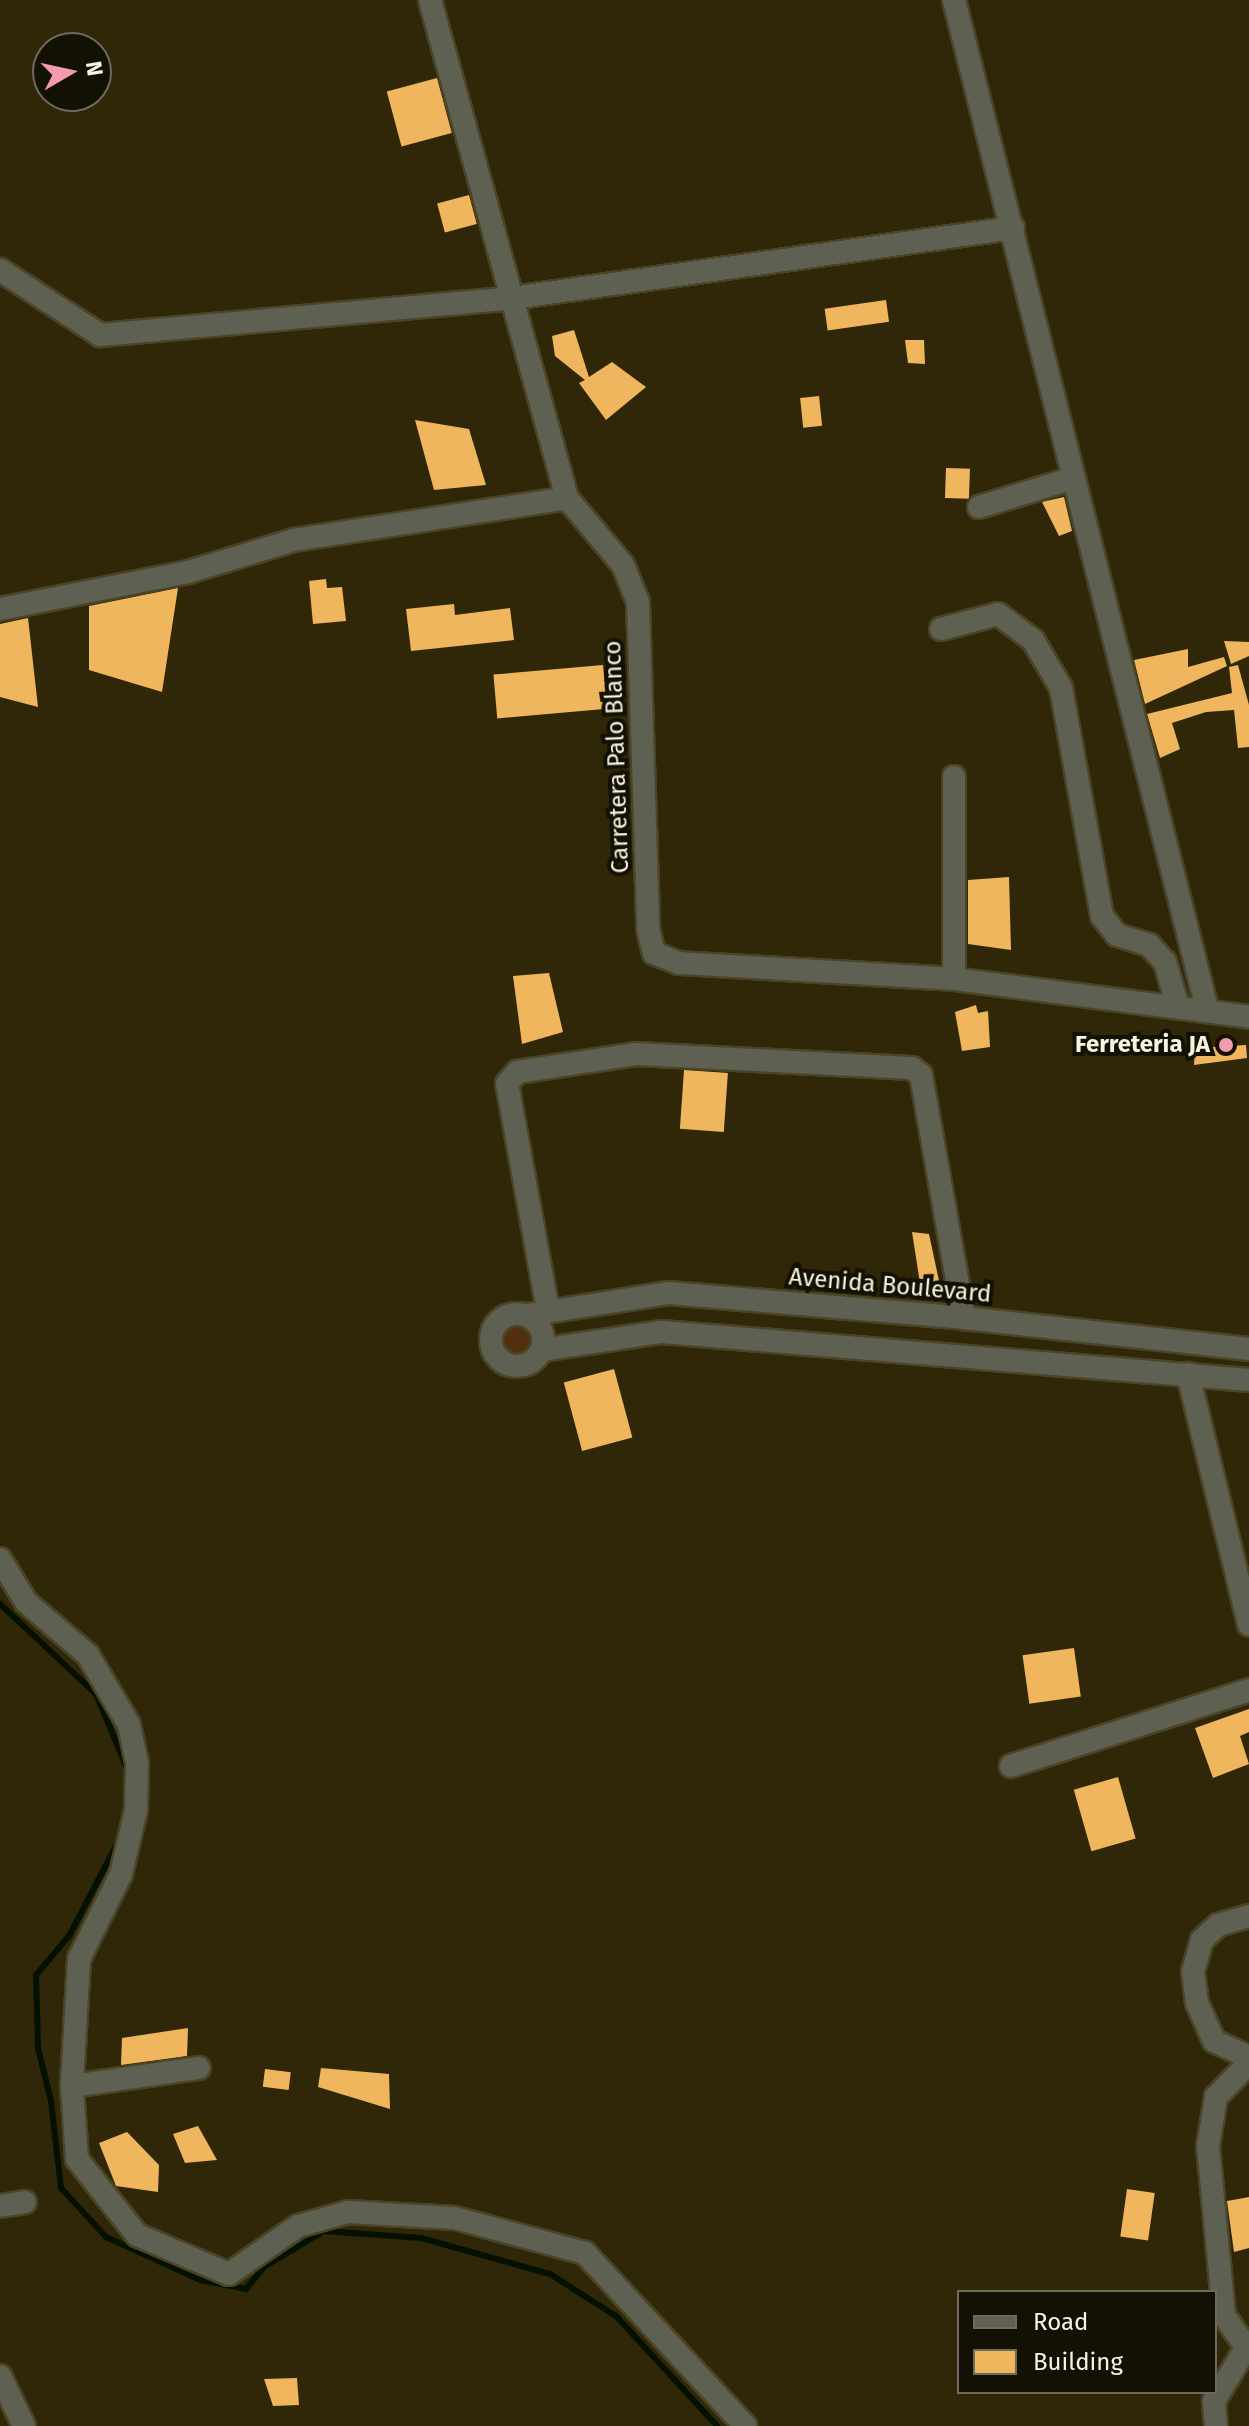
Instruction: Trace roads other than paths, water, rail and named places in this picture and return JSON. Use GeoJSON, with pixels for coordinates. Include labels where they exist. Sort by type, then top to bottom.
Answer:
{"type":"FeatureCollection","features":[{"type":"Feature","properties":{"kind":"street","name":"Carretera Palo Blanco"},"geometry":{"type":"LineString","coordinates":[[430,0],[567,498],[623,565],[638,602],[648,929],[654,953],[679,963],[954,979],[1207,1009],[1249,1017]]}},
{"type":"Feature","properties":{"kind":"street"},"geometry":{"type":"LineString","coordinates":[[954,0],[1207,1009]]}},
{"type":"Feature","properties":{"kind":"street"},"geometry":{"type":"LineString","coordinates":[[0,270],[100,335],[512,298],[1013,228]]}},
{"type":"Feature","properties":{"kind":"street"},"geometry":{"type":"LineString","coordinates":[[979,507],[1074,478]]}},
{"type":"Feature","properties":{"kind":"street"},"geometry":{"type":"LineString","coordinates":[[0,609],[188,572],[294,540],[567,498]]}},
{"type":"Feature","properties":{"kind":"street"},"geometry":{"type":"LineString","coordinates":[[941,629],[998,614],[1033,640],[1061,688],[1102,916],[1117,935],[1149,945],[1165,962],[1178,1007]]}},
{"type":"Feature","properties":{"kind":"street"},"geometry":{"type":"LineString","coordinates":[[954,777],[954,979]]}},
{"type":"Feature","properties":{"kind":"street"},"geometry":{"type":"LineString","coordinates":[[538,1313],[509,1314],[496,1324],[493,1350],[513,1366],[530,1363],[541,1350],[543,1334],[507,1084],[517,1072],[636,1054],[912,1068],[921,1075],[964,1318]]}},
{"type":"Feature","properties":{"kind":"street","name":"Avenida Boulevard"},"geometry":{"type":"LineString","coordinates":[[538,1313],[669,1293],[964,1318],[1249,1349]]}},
{"type":"Feature","properties":{"kind":"street"},"geometry":{"type":"LineString","coordinates":[[541,1350],[662,1332],[1249,1380]]}},
{"type":"Feature","properties":{"kind":"street"},"geometry":{"type":"LineString","coordinates":[[1188,1374],[1249,1625]]}},
{"type":"Feature","properties":{"kind":"street"},"geometry":{"type":"LineString","coordinates":[[0,1559],[26,1602],[88,1655],[129,1725],[137,1764],[136,1810],[121,1874],[79,1959],[72,2086],[77,2159],[137,2235],[229,2274],[298,2226],[348,2212],[455,2218],[585,2253],[745,2426]]}},
{"type":"Feature","properties":{"kind":"street"},"geometry":{"type":"LineString","coordinates":[[1011,1766],[1249,1690]]}},
{"type":"Feature","properties":{"kind":"street"},"geometry":{"type":"LineString","coordinates":[[1249,1916],[1210,1933],[1193,1971],[1197,2003],[1214,2041],[1249,2057]]}},
{"type":"Feature","properties":{"kind":"street"},"geometry":{"type":"LineString","coordinates":[[1216,2426],[1214,2401],[1246,2344],[1224,2315],[1208,2146],[1216,2097],[1249,2063]]}},
{"type":"Feature","properties":{"kind":"street"},"geometry":{"type":"LineString","coordinates":[[72,2086],[199,2068]]}},
{"type":"Feature","properties":{"kind":"street"},"geometry":{"type":"LineString","coordinates":[[0,2206],[25,2202]]}},
{"type":"Feature","properties":{"kind":"street"},"geometry":{"type":"LineString","coordinates":[[0,2376],[24,2426]]}},
{"type":"Feature","properties":{"kind":"waterway"},"geometry":{"type":"LineString","coordinates":[[0,1604],[96,1694],[128,1771]]}},
{"type":"Feature","properties":{"kind":"waterway"},"geometry":{"type":"LineString","coordinates":[[119,1840],[69,1936],[36,1975],[38,2048],[51,2101],[61,2188],[106,2237],[200,2280],[246,2289],[264,2267],[324,2231],[421,2238],[550,2274],[616,2316],[717,2426]]}},
{"type":"Feature","properties":{"kind":"place","name":"Ferreteria JA"},"geometry":{"type":"Point","coordinates":[1226,1045]}}]}
